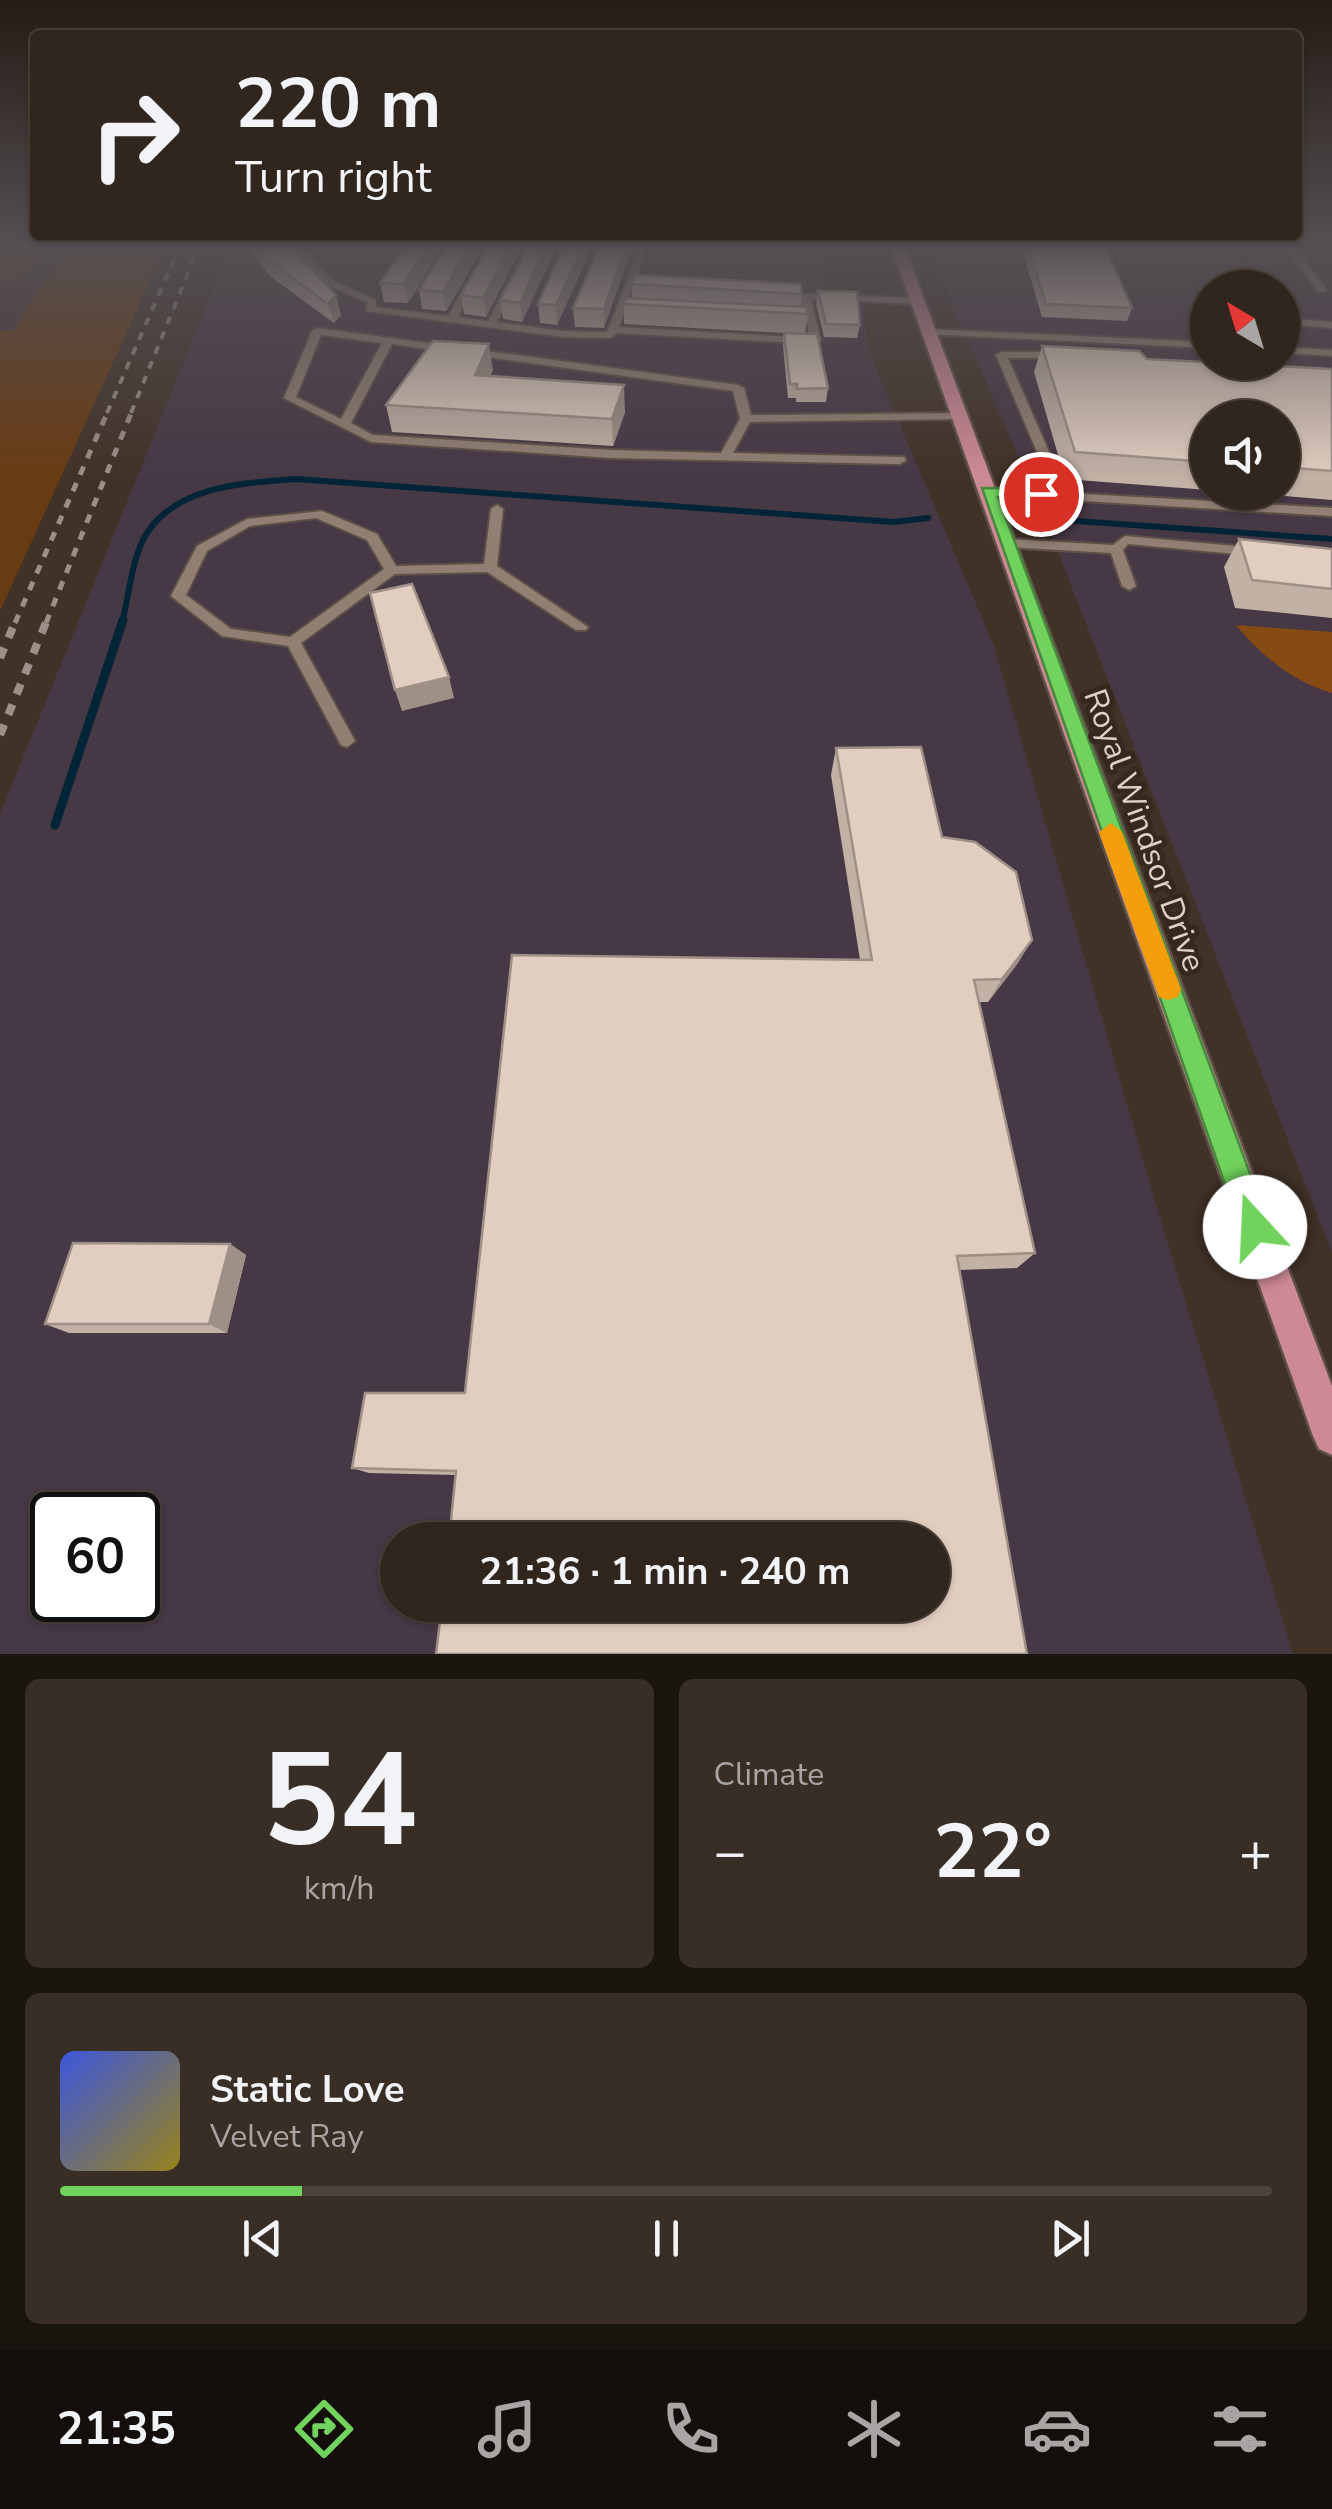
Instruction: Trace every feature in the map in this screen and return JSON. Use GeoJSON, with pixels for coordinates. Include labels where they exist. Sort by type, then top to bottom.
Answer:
{"type":"FeatureCollection","features":[{"type":"Feature","properties":{"kind":"main road","name":"Royal Windsor Drive"},"geometry":{"type":"LineString","coordinates":[[925,323],[1332,1436]]}},
{"type":"Feature","properties":{"kind":"lane"},"geometry":{"type":"LineString","coordinates":[[476,323],[606,336],[618,323]]}},
{"type":"Feature","properties":{"kind":"lane"},"geometry":{"type":"LineString","coordinates":[[528,330],[531,323]]}},
{"type":"Feature","properties":{"kind":"lane"},"geometry":{"type":"LineString","coordinates":[[563,334],[567,323]]}},
{"type":"Feature","properties":{"kind":"lane"},"geometry":{"type":"LineString","coordinates":[[615,330],[816,341],[812,323]]}},
{"type":"Feature","properties":{"kind":"lane"},"geometry":{"type":"LineString","coordinates":[[725,457],[746,419],[738,388],[316,331],[290,398],[371,438],[725,457],[900,460]]}},
{"type":"Feature","properties":{"kind":"lane"},"geometry":{"type":"LineString","coordinates":[[928,332],[1190,344]]}},
{"type":"Feature","properties":{"kind":"lane"},"geometry":{"type":"LineString","coordinates":[[344,424],[388,342]]}},
{"type":"Feature","properties":{"kind":"lane"},"geometry":{"type":"LineString","coordinates":[[1300,351],[1332,353]]}},
{"type":"Feature","properties":{"kind":"lane"},"geometry":{"type":"LineString","coordinates":[[1062,495],[1001,355],[1084,357]]}},
{"type":"Feature","properties":{"kind":"lane"},"geometry":{"type":"LineString","coordinates":[[746,419],[959,416]]}},
{"type":"Feature","properties":{"kind":"lane"},"geometry":{"type":"LineString","coordinates":[[988,492],[1332,512]]}},
{"type":"Feature","properties":{"kind":"lane"},"geometry":{"type":"LineString","coordinates":[[490,568],[497,510]]}},
{"type":"Feature","properties":{"kind":"lane"},"geometry":{"type":"LineString","coordinates":[[392,570],[372,538],[317,514],[247,523],[202,549],[178,596],[227,633],[294,642],[392,570],[490,568],[581,627]]}},
{"type":"Feature","properties":{"kind":"lane"},"geometry":{"type":"LineString","coordinates":[[1006,544],[1116,549],[1125,540],[1276,554]]}},
{"type":"Feature","properties":{"kind":"lane"},"geometry":{"type":"LineString","coordinates":[[1116,549],[1129,586]]}},
{"type":"Feature","properties":{"kind":"lane"},"geometry":{"type":"LineString","coordinates":[[294,642],[348,741]]}},
{"type":"Feature","properties":{"kind":"shaded area"},"geometry":{"type":"Polygon","coordinates":[[[0,323],[18,323],[14,330],[0,331],[0,323]]]}},
{"type":"Feature","properties":{"kind":"shaded area"},"geometry":{"type":"Polygon","coordinates":[[[18,323],[131,323],[0,611],[0,331],[14,330],[18,323]]]}},
{"type":"Feature","properties":{"kind":"shaded area"},"geometry":{"type":"Polygon","coordinates":[[[200,323],[865,323],[867,347],[994,646],[1158,1211],[1293,1654],[0,1654],[0,814],[200,323]]]}},
{"type":"Feature","properties":{"kind":"shaded area"},"geometry":{"type":"Polygon","coordinates":[[[961,323],[1190,323],[1190,380],[1300,380],[1300,323],[1332,323],[1332,1253],[1040,506],[961,323]]]}},
{"type":"Feature","properties":{"kind":"shaded area"},"geometry":{"type":"Polygon","coordinates":[[[1236,625],[1332,632],[1332,693],[1279,666],[1236,625]]]}},
{"type":"Feature","properties":{"kind":"building"},"geometry":{"type":"Polygon","coordinates":[[[784,333],[817,334],[828,388],[797,389],[797,384],[790,384],[784,333]]]}},
{"type":"Feature","properties":{"kind":"building"},"geometry":{"type":"Polygon","coordinates":[[[433,341],[489,344],[475,375],[624,385],[612,419],[386,405],[433,341]]]}},
{"type":"Feature","properties":{"kind":"building"},"geometry":{"type":"Polygon","coordinates":[[[1042,346],[1139,351],[1147,359],[1190,361],[1190,380],[1300,380],[1300,367],[1332,369],[1332,471],[1300,468],[1300,400],[1190,400],[1190,461],[1075,452],[1042,346]]]}},
{"type":"Feature","properties":{"kind":"building"},"geometry":{"type":"Polygon","coordinates":[[[1239,539],[1332,549],[1332,589],[1252,580],[1239,539]]]}},
{"type":"Feature","properties":{"kind":"building"},"geometry":{"type":"Polygon","coordinates":[[[412,584],[449,677],[395,690],[370,593],[412,584]]]}},
{"type":"Feature","properties":{"kind":"building"},"geometry":{"type":"Polygon","coordinates":[[[921,747],[942,837],[975,842],[1016,872],[1032,940],[1002,979],[974,980],[1035,1253],[957,1256],[1027,1654],[436,1654],[440,1622],[950,1622],[950,1522],[451,1522],[456,1471],[352,1468],[365,1393],[465,1393],[512,955],[872,960],[836,748],[921,747]]]}},
{"type":"Feature","properties":{"kind":"building"},"geometry":{"type":"Polygon","coordinates":[[[73,1243],[230,1244],[209,1324],[45,1324],[73,1243]]]}},
{"type":"Feature","properties":{"kind":"waterway"},"geometry":{"type":"LineString","coordinates":[[122,623],[138,553],[160,517],[176,505],[214,489],[256,482],[296,479],[894,522],[928,518]]}},
{"type":"Feature","properties":{"kind":"waterway"},"geometry":{"type":"LineString","coordinates":[[1048,519],[1332,539]]}},
{"type":"Feature","properties":{"kind":"waterway"},"geometry":{"type":"LineString","coordinates":[[55,825],[123,620]]}},
{"type":"Feature","properties":{"kind":"railway"},"geometry":{"type":"LineString","coordinates":[[107,413],[146,323]]}},
{"type":"Feature","properties":{"kind":"railway"},"geometry":{"type":"LineString","coordinates":[[131,413],[168,323]]}},
{"type":"Feature","properties":{"kind":"railway"},"geometry":{"type":"LineString","coordinates":[[15,623],[108,411]]}},
{"type":"Feature","properties":{"kind":"railway"},"geometry":{"type":"LineString","coordinates":[[46,623],[132,411]]}},
{"type":"Feature","properties":{"kind":"railway"},"geometry":{"type":"LineString","coordinates":[[0,658],[16,620]]}},
{"type":"Feature","properties":{"kind":"railway"},"geometry":{"type":"LineString","coordinates":[[0,735],[47,620]]}},
{"type":"Feature","properties":{"kind":"slow traffic"},"geometry":{"type":"LineString","coordinates":[[1111,832],[1168,989]]}},
{"type":"Feature","properties":{"kind":"route"},"geometry":{"type":"LineString","coordinates":[[1041,494],[988,492],[1255,1227]]}}]}
